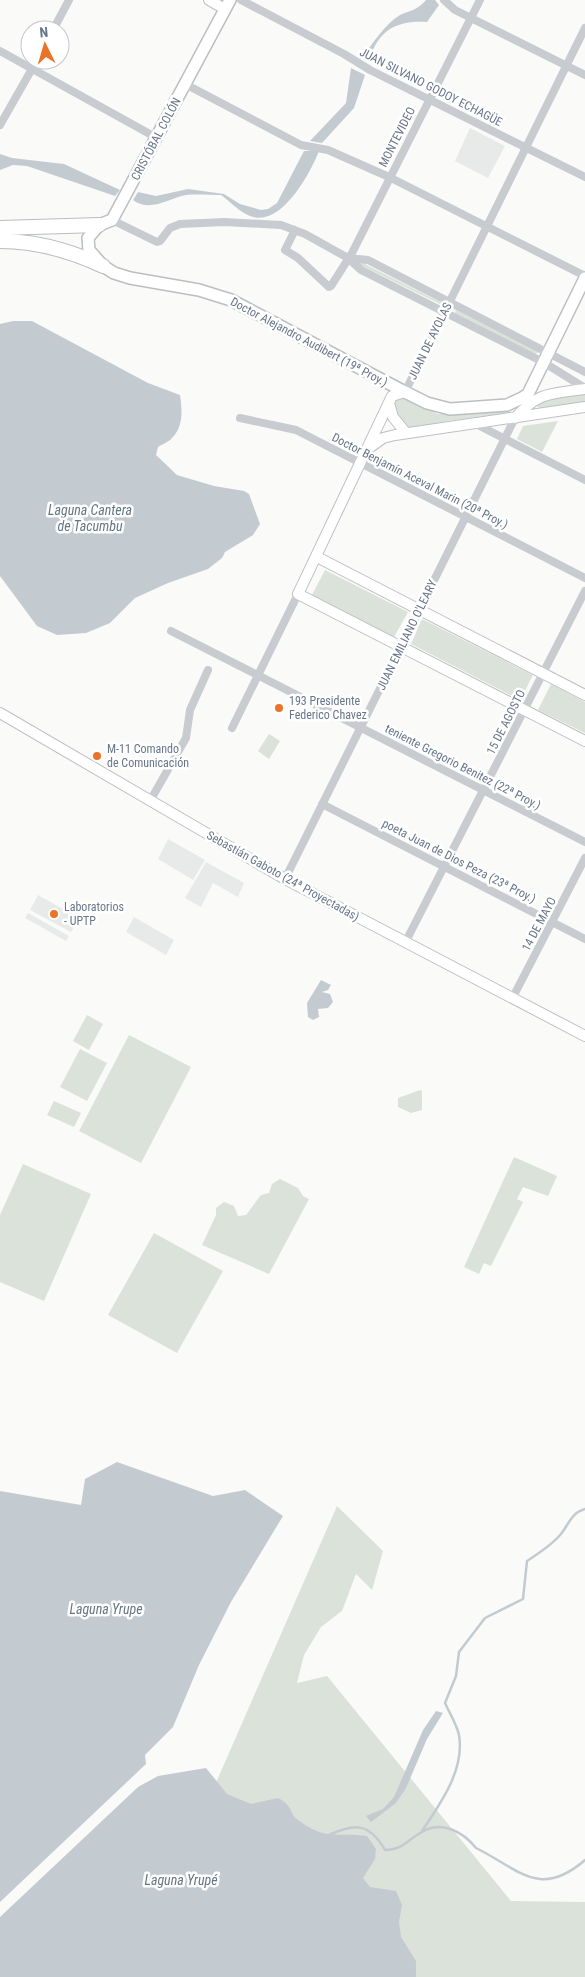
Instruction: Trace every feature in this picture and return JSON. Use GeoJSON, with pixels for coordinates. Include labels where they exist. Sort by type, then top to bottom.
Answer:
{"type":"FeatureCollection","features":[{"type":"Feature","properties":{"kind":"highway"},"geometry":{"type":"LineString","coordinates":[[0,228],[105,222]]}},
{"type":"Feature","properties":{"kind":"highway"},"geometry":{"type":"LineString","coordinates":[[0,242],[34,244],[63,251],[103,266]]}},
{"type":"Feature","properties":{"kind":"main road","name":"CRISTÓBAL COLÓN"},"geometry":{"type":"LineString","coordinates":[[103,266],[88,250],[88,238],[105,222],[123,200],[227,4]]}},
{"type":"Feature","properties":{"kind":"main road","name":"Doctor Alejandro Audibert (19ª Proy.)"},"geometry":{"type":"LineString","coordinates":[[103,266],[130,278],[193,289],[231,300],[405,392],[442,408],[507,405],[528,394],[545,357]]}},
{"type":"Feature","properties":{"kind":"main road"},"geometry":{"type":"LineString","coordinates":[[545,357],[585,277]]}},
{"type":"Feature","properties":{"kind":"main road"},"geometry":{"type":"LineString","coordinates":[[384,381],[391,389],[391,399]]}},
{"type":"Feature","properties":{"kind":"street"},"geometry":{"type":"LineString","coordinates":[[58,20],[69,0]]}},
{"type":"Feature","properties":{"kind":"street"},"geometry":{"type":"LineString","coordinates":[[209,0],[227,4]]}},
{"type":"Feature","properties":{"kind":"street","name":"JUAN SILVANO GODOY ECHAGÜE"},"geometry":{"type":"LineString","coordinates":[[241,0],[370,70],[585,178]]}},
{"type":"Feature","properties":{"kind":"street"},"geometry":{"type":"LineString","coordinates":[[444,0],[455,10],[585,75]]}},
{"type":"Feature","properties":{"kind":"street","name":"MONTEVIDEO"},"geometry":{"type":"LineString","coordinates":[[295,230],[285,250],[298,258],[329,286],[333,285],[480,0]]}},
{"type":"Feature","properties":{"kind":"street","name":"JUAN DE AYOLAS"},"geometry":{"type":"LineString","coordinates":[[391,399],[405,392],[487,227],[524,147],[585,28]]}},
{"type":"Feature","properties":{"kind":"street"},"geometry":{"type":"LineString","coordinates":[[0,51],[20,61]]}},
{"type":"Feature","properties":{"kind":"street"},"geometry":{"type":"LineString","coordinates":[[0,125],[32,70]]}},
{"type":"Feature","properties":{"kind":"street"},"geometry":{"type":"LineString","coordinates":[[37,70],[157,138]]}},
{"type":"Feature","properties":{"kind":"street"},"geometry":{"type":"LineString","coordinates":[[185,84],[301,144],[328,150],[389,177],[585,277]]}},
{"type":"Feature","properties":{"kind":"street"},"geometry":{"type":"LineString","coordinates":[[105,222],[157,242],[160,241],[170,228],[180,224],[247,223],[281,225],[295,230],[348,258],[361,270],[444,312],[545,357],[585,372]]}},
{"type":"Feature","properties":{"kind":"street"},"geometry":{"type":"LineString","coordinates":[[348,258],[368,260],[449,302],[545,357],[585,388]]}},
{"type":"Feature","properties":{"kind":"street"},"geometry":{"type":"LineString","coordinates":[[515,418],[528,404],[541,395],[585,388]]}},
{"type":"Feature","properties":{"kind":"street"},"geometry":{"type":"LineString","coordinates":[[391,399],[393,417],[406,433]]}},
{"type":"Feature","properties":{"kind":"street"},"geometry":{"type":"LineString","coordinates":[[232,728],[257,674],[317,558],[391,399]]}},
{"type":"Feature","properties":{"kind":"street"},"geometry":{"type":"LineString","coordinates":[[368,448],[383,438],[406,433],[585,407]]}},
{"type":"Feature","properties":{"kind":"street","name":"Doctor Benjamín Aceval Marin (20ª Proy.)"},"geometry":{"type":"LineString","coordinates":[[240,418],[296,430],[585,578]]}},
{"type":"Feature","properties":{"kind":"street","name":"JUAN EMILIANO O'LEARY"},"geometry":{"type":"LineString","coordinates":[[285,879],[515,418]]}},
{"type":"Feature","properties":{"kind":"street"},"geometry":{"type":"LineString","coordinates":[[476,424],[585,480]]}},
{"type":"Feature","properties":{"kind":"street"},"geometry":{"type":"LineString","coordinates":[[317,558],[585,695]]}},
{"type":"Feature","properties":{"kind":"street","name":"15 DE AGOSTO"},"geometry":{"type":"LineString","coordinates":[[405,943],[585,591]]}},
{"type":"Feature","properties":{"kind":"street"},"geometry":{"type":"LineString","coordinates":[[298,594],[585,741]]}},
{"type":"Feature","properties":{"kind":"street","name":"teniente Gregorio Benitez (22ª Proy.)"},"geometry":{"type":"LineString","coordinates":[[171,631],[585,842]]}},
{"type":"Feature","properties":{"kind":"street"},"geometry":{"type":"LineString","coordinates":[[150,801],[186,738],[190,710],[208,670]]}},
{"type":"Feature","properties":{"kind":"street","name":"Sebastián Gaboto (24ª Proyectadas)"},"geometry":{"type":"LineString","coordinates":[[0,713],[285,879],[585,1036]]}},
{"type":"Feature","properties":{"kind":"street","name":"poeta Juan de Dios Peza (23ª Proy.)"},"geometry":{"type":"LineString","coordinates":[[322,804],[585,939]]}},
{"type":"Feature","properties":{"kind":"street","name":"14 DE MAYO"},"geometry":{"type":"LineString","coordinates":[[512,999],[585,858]]}},
{"type":"Feature","properties":{"kind":"shaded area"},"geometry":{"type":"Polygon","coordinates":[[[470,128],[505,146],[488,178],[455,161],[470,128]]]}},
{"type":"Feature","properties":{"kind":"shaded area"},"geometry":{"type":"Polygon","coordinates":[[[359,262],[442,303],[442,305],[360,265],[359,262]]]}},
{"type":"Feature","properties":{"kind":"shaded area"},"geometry":{"type":"Polygon","coordinates":[[[456,310],[538,353],[535,354],[455,313],[456,310]]]}},
{"type":"Feature","properties":{"kind":"shaded area"},"geometry":{"type":"Polygon","coordinates":[[[585,394],[585,402],[540,409],[536,405],[537,401],[585,394]]]}},
{"type":"Feature","properties":{"kind":"shaded area"},"geometry":{"type":"Polygon","coordinates":[[[398,395],[438,414],[511,407],[508,413],[447,421],[406,429],[395,409],[398,395]]]}},
{"type":"Feature","properties":{"kind":"shaded area"},"geometry":{"type":"Polygon","coordinates":[[[558,421],[542,452],[517,439],[523,426],[558,421]]]}},
{"type":"Feature","properties":{"kind":"shaded area"},"geometry":{"type":"Polygon","coordinates":[[[325,570],[408,612],[394,637],[312,595],[325,570]]]}},
{"type":"Feature","properties":{"kind":"shaded area"},"geometry":{"type":"Polygon","coordinates":[[[422,619],[533,675],[520,700],[411,644],[422,619]]]}},
{"type":"Feature","properties":{"kind":"shaded area"},"geometry":{"type":"Polygon","coordinates":[[[551,684],[585,702],[585,733],[538,710],[551,684]]]}},
{"type":"Feature","properties":{"kind":"shaded area"},"geometry":{"type":"Polygon","coordinates":[[[269,734],[280,741],[269,759],[258,751],[269,734]]]}},
{"type":"Feature","properties":{"kind":"shaded area"},"geometry":{"type":"Polygon","coordinates":[[[168,839],[205,860],[193,880],[158,859],[168,839]]]}},
{"type":"Feature","properties":{"kind":"shaded area"},"geometry":{"type":"Polygon","coordinates":[[[206,862],[244,883],[238,897],[213,883],[201,907],[185,898],[206,862]]]}},
{"type":"Feature","properties":{"kind":"shaded area","name":"Laboratorios - UPTP"},"geometry":{"type":"Polygon","coordinates":[[[38,895],[79,918],[71,932],[30,910],[38,895]]]}},
{"type":"Feature","properties":{"kind":"shaded area"},"geometry":{"type":"Polygon","coordinates":[[[28,913],[69,936],[66,941],[25,918],[28,913]]]}},
{"type":"Feature","properties":{"kind":"shaded area"},"geometry":{"type":"Polygon","coordinates":[[[134,917],[174,940],[166,955],[126,932],[134,917]]]}},
{"type":"Feature","properties":{"kind":"shaded area"},"geometry":{"type":"Polygon","coordinates":[[[87,1015],[103,1024],[89,1050],[73,1041],[87,1015]]]}},
{"type":"Feature","properties":{"kind":"shaded area"},"geometry":{"type":"Polygon","coordinates":[[[129,1035],[191,1067],[141,1163],[79,1131],[129,1035]]]}},
{"type":"Feature","properties":{"kind":"shaded area"},"geometry":{"type":"Polygon","coordinates":[[[80,1049],[107,1063],[87,1101],[60,1087],[80,1049]]]}},
{"type":"Feature","properties":{"kind":"shaded area"},"geometry":{"type":"Polygon","coordinates":[[[420,1090],[422,1091],[422,1110],[411,1113],[398,1107],[398,1098],[420,1090]]]}},
{"type":"Feature","properties":{"kind":"shaded area"},"geometry":{"type":"Polygon","coordinates":[[[54,1101],[81,1113],[74,1127],[47,1115],[54,1101]]]}},
{"type":"Feature","properties":{"kind":"shaded area"},"geometry":{"type":"Polygon","coordinates":[[[514,1157],[557,1176],[548,1196],[523,1187],[517,1199],[523,1202],[491,1266],[484,1263],[479,1274],[464,1267],[514,1157]]]}},
{"type":"Feature","properties":{"kind":"shaded area"},"geometry":{"type":"Polygon","coordinates":[[[23,1164],[91,1194],[44,1301],[0,1282],[0,1215],[23,1164]]]}},
{"type":"Feature","properties":{"kind":"shaded area"},"geometry":{"type":"Polygon","coordinates":[[[280,1179],[298,1188],[303,1196],[309,1199],[269,1274],[202,1245],[216,1215],[216,1208],[224,1202],[234,1206],[238,1216],[246,1215],[261,1195],[269,1193],[272,1184],[280,1179]]]}},
{"type":"Feature","properties":{"kind":"shaded area"},"geometry":{"type":"Polygon","coordinates":[[[154,1233],[223,1271],[177,1353],[108,1315],[154,1233]]]}},
{"type":"Feature","properties":{"kind":"shaded area"},"geometry":{"type":"Polygon","coordinates":[[[337,1506],[383,1551],[372,1590],[356,1574],[342,1611],[321,1627],[304,1655],[297,1683],[327,1676],[511,1901],[585,1902],[585,1977],[131,1977],[337,1506]]]}},
{"type":"Feature","properties":{"kind":"water"},"geometry":{"type":"Polygon","coordinates":[[[426,0],[435,0],[439,5],[427,22],[407,23],[391,28],[378,40],[370,59],[363,56],[389,23],[400,15],[417,8],[426,0]]]}},
{"type":"Feature","properties":{"kind":"water"},"geometry":{"type":"Polygon","coordinates":[[[351,68],[365,75],[354,108],[322,143],[310,141],[346,103],[351,68]]]}},
{"type":"Feature","properties":{"kind":"water"},"geometry":{"type":"Polygon","coordinates":[[[304,151],[319,151],[302,184],[284,206],[264,217],[253,217],[244,213],[221,195],[186,195],[153,205],[139,204],[133,200],[138,192],[156,196],[188,189],[224,194],[240,204],[261,210],[268,209],[277,203],[304,151]]]}},
{"type":"Feature","properties":{"kind":"water"},"geometry":{"type":"Polygon","coordinates":[[[0,154],[12,158],[64,164],[120,190],[115,196],[27,166],[13,165],[0,170],[0,154]]]}},
{"type":"Feature","properties":{"kind":"water","name":"Laguna Cantera de Tacumbu"},"geometry":{"type":"Polygon","coordinates":[[[13,321],[32,321],[148,383],[180,395],[182,412],[179,428],[171,439],[158,447],[156,455],[177,475],[214,486],[244,491],[249,494],[260,524],[253,535],[225,552],[222,558],[208,569],[168,583],[135,598],[110,623],[86,633],[57,635],[37,626],[0,576],[0,324],[13,321]]]}},
{"type":"Feature","properties":{"kind":"water"},"geometry":{"type":"Polygon","coordinates":[[[321,980],[331,985],[328,990],[322,992],[330,994],[333,1002],[328,1008],[318,1009],[319,1017],[313,1020],[308,1017],[307,1003],[321,980]]]}},
{"type":"Feature","properties":{"kind":"water","name":"Laguna Yrupe"},"geometry":{"type":"Polygon","coordinates":[[[117,1462],[213,1496],[245,1490],[283,1516],[231,1602],[199,1665],[173,1727],[145,1755],[146,1764],[0,1902],[0,1491],[81,1505],[85,1479],[117,1462]]]}},
{"type":"Feature","properties":{"kind":"water"},"geometry":{"type":"Polygon","coordinates":[[[436,1711],[443,1713],[427,1739],[406,1788],[396,1803],[371,1822],[366,1816],[383,1809],[394,1797],[423,1730],[436,1711]]]}},
{"type":"Feature","properties":{"kind":"water","name":"Laguna Yrupé"},"geometry":{"type":"Polygon","coordinates":[[[206,1768],[227,1794],[251,1804],[278,1798],[287,1804],[295,1818],[316,1831],[367,1836],[376,1849],[375,1859],[363,1878],[370,1887],[396,1891],[402,1905],[399,1922],[401,1937],[416,1961],[416,1977],[0,1977],[0,1917],[138,1787],[158,1776],[206,1768]]]}},
{"type":"Feature","properties":{"kind":"waterway"},"geometry":{"type":"LineString","coordinates":[[422,1831],[443,1798],[455,1774],[458,1761],[459,1735],[445,1703],[456,1676],[459,1652],[485,1618],[523,1599],[527,1561],[554,1542],[573,1516],[585,1509]]}},
{"type":"Feature","properties":{"kind":"waterway"},"geometry":{"type":"LineString","coordinates":[[327,1836],[353,1827],[360,1828],[373,1834],[385,1850],[391,1850],[401,1846],[422,1832],[437,1827],[444,1828],[465,1837],[476,1848],[518,1872],[542,1879],[555,1878],[569,1872],[585,1860]]}},
{"type":"Feature","properties":{"kind":"place","name":"193 Presidente Federico Chavez"},"geometry":{"type":"Point","coordinates":[279,708]}},
{"type":"Feature","properties":{"kind":"place","name":"M-11 Comando de Comunicación"},"geometry":{"type":"Point","coordinates":[97,756]}},
{"type":"Feature","properties":{"kind":"place","name":"Laboratorios - UPTP"},"geometry":{"type":"Point","coordinates":[54,914]}}]}
